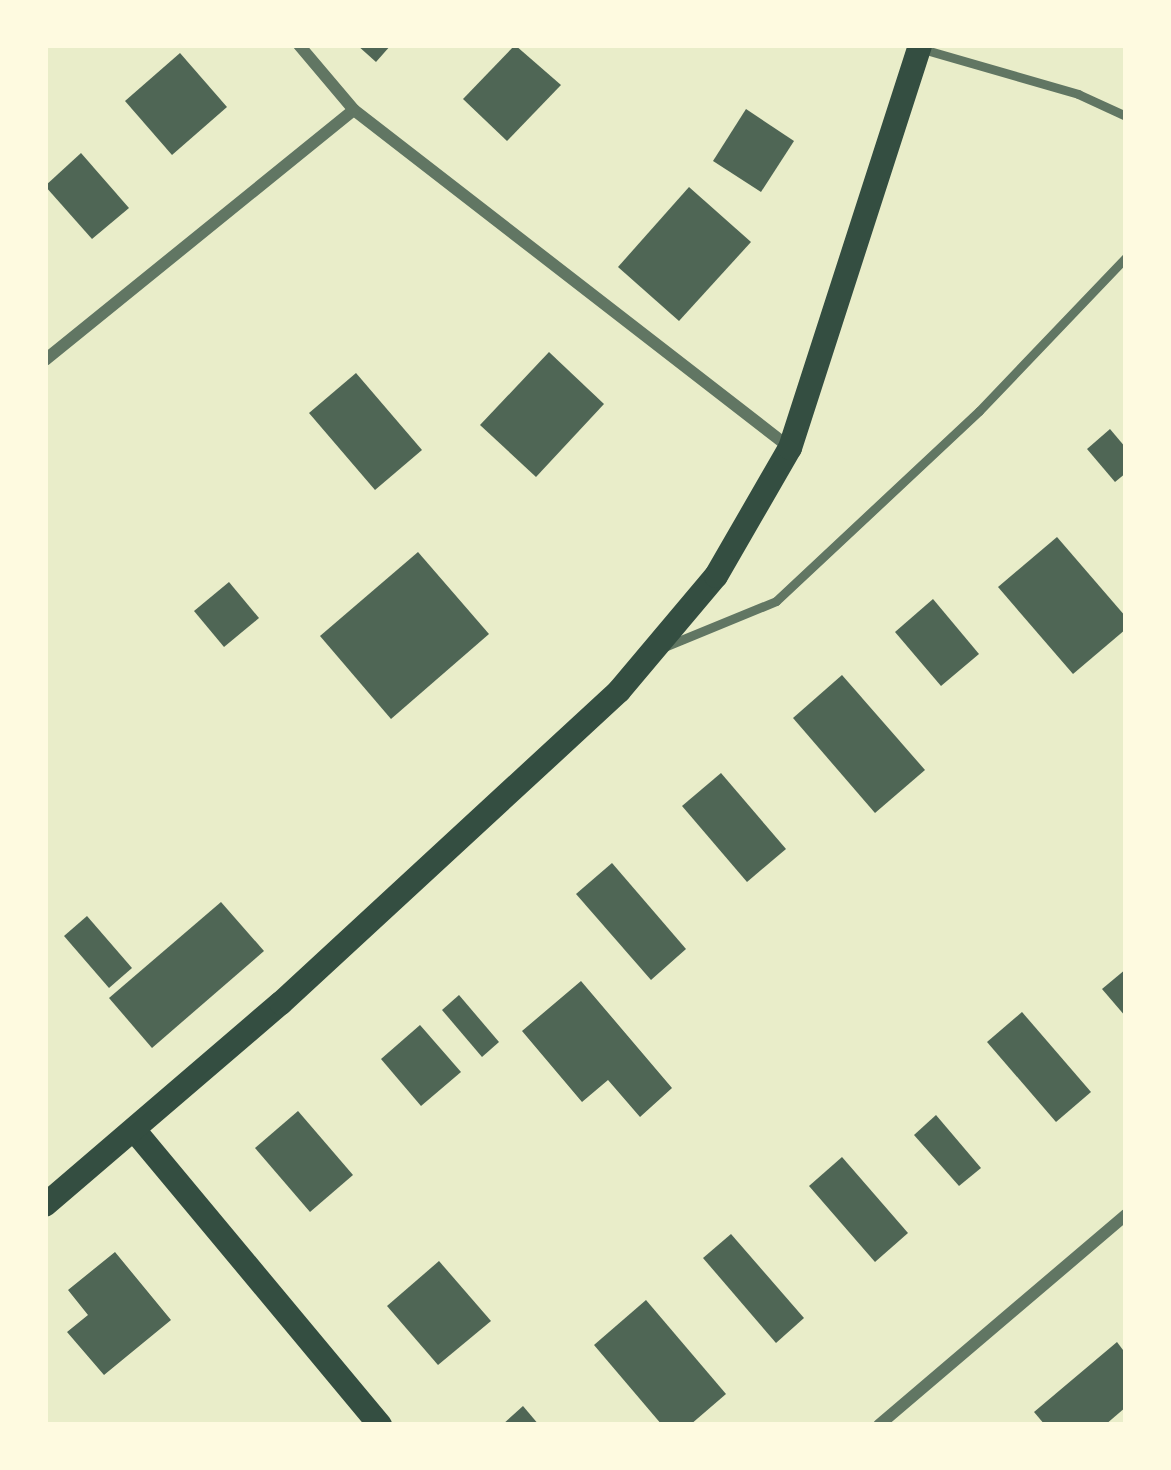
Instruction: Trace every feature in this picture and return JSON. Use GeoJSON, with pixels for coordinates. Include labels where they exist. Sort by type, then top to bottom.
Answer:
{"type":"FeatureCollection","features":[{"type":"Feature","properties":{"kind":"main road"},"geometry":{"type":"LineString","coordinates":[[45,1205],[281,1003],[653,651],[716,576],[790,448],[920,47]]}},
{"type":"Feature","properties":{"kind":"main road"},"geometry":{"type":"LineString","coordinates":[[135,1130],[380,1425]]}},
{"type":"Feature","properties":{"kind":"street"},"geometry":{"type":"LineString","coordinates":[[299,45],[354,110],[790,448]]}},
{"type":"Feature","properties":{"kind":"street"},"geometry":{"type":"LineString","coordinates":[[45,360],[354,110]]}},
{"type":"Feature","properties":{"kind":"street"},"geometry":{"type":"LineString","coordinates":[[879,1425],[1126,1216]]}},
{"type":"Feature","properties":{"kind":"lane"},"geometry":{"type":"LineString","coordinates":[[920,47],[1078,94],[1126,116]]}},
{"type":"Feature","properties":{"kind":"lane"},"geometry":{"type":"LineString","coordinates":[[653,651],[776,601],[980,411],[1126,257]]}},
{"type":"Feature","properties":{"kind":"building"},"geometry":{"type":"Polygon","coordinates":[[[357,45],[391,45],[376,62],[357,45]]]}},
{"type":"Feature","properties":{"kind":"building"},"geometry":{"type":"Polygon","coordinates":[[[515,45],[561,85],[507,141],[463,99],[515,45]]]}},
{"type":"Feature","properties":{"kind":"building"},"geometry":{"type":"Polygon","coordinates":[[[180,53],[227,107],[172,155],[125,101],[180,53]]]}},
{"type":"Feature","properties":{"kind":"building"},"geometry":{"type":"Polygon","coordinates":[[[746,109],[794,141],[761,192],[713,161],[746,109]]]}},
{"type":"Feature","properties":{"kind":"building"},"geometry":{"type":"Polygon","coordinates":[[[81,153],[129,208],[92,239],[45,186],[81,153]]]}},
{"type":"Feature","properties":{"kind":"building"},"geometry":{"type":"Polygon","coordinates":[[[689,187],[751,242],[679,321],[618,267],[689,187]]]}},
{"type":"Feature","properties":{"kind":"building"},"geometry":{"type":"Polygon","coordinates":[[[549,352],[604,404],[536,477],[480,425],[549,352]]]}},
{"type":"Feature","properties":{"kind":"building"},"geometry":{"type":"Polygon","coordinates":[[[356,373],[422,450],[375,490],[309,413],[356,373]]]}},
{"type":"Feature","properties":{"kind":"building"},"geometry":{"type":"Polygon","coordinates":[[[1110,429],[1126,448],[1126,473],[1115,482],[1087,449],[1110,429]]]}},
{"type":"Feature","properties":{"kind":"building"},"geometry":{"type":"Polygon","coordinates":[[[1057,537],[1126,617],[1126,629],[1073,674],[998,587],[1057,537]]]}},
{"type":"Feature","properties":{"kind":"building"},"geometry":{"type":"Polygon","coordinates":[[[418,552],[489,634],[391,719],[320,636],[418,552]]]}},
{"type":"Feature","properties":{"kind":"building"},"geometry":{"type":"Polygon","coordinates":[[[229,582],[259,618],[224,647],[194,611],[229,582]]]}},
{"type":"Feature","properties":{"kind":"building"},"geometry":{"type":"Polygon","coordinates":[[[933,599],[979,654],[941,686],[895,632],[933,599]]]}},
{"type":"Feature","properties":{"kind":"building"},"geometry":{"type":"Polygon","coordinates":[[[842,675],[925,770],[875,813],[793,718],[842,675]]]}},
{"type":"Feature","properties":{"kind":"building"},"geometry":{"type":"Polygon","coordinates":[[[721,773],[786,849],[747,882],[682,806],[721,773]]]}},
{"type":"Feature","properties":{"kind":"building"},"geometry":{"type":"Polygon","coordinates":[[[612,863],[686,949],[651,980],[576,894],[612,863]]]}},
{"type":"Feature","properties":{"kind":"building"},"geometry":{"type":"Polygon","coordinates":[[[221,902],[264,951],[152,1048],[109,998],[221,902]]]}},
{"type":"Feature","properties":{"kind":"building"},"geometry":{"type":"Polygon","coordinates":[[[87,916],[132,968],[109,988],[64,936],[87,916]]]}},
{"type":"Feature","properties":{"kind":"building"},"geometry":{"type":"Polygon","coordinates":[[[1126,969],[1126,1017],[1102,989],[1126,969]]]}},
{"type":"Feature","properties":{"kind":"building"},"geometry":{"type":"Polygon","coordinates":[[[581,981],[672,1088],[640,1117],[608,1080],[582,1102],[522,1031],[581,981]]]}},
{"type":"Feature","properties":{"kind":"building"},"geometry":{"type":"Polygon","coordinates":[[[459,995],[499,1042],[482,1057],[442,1010],[459,995]]]}},
{"type":"Feature","properties":{"kind":"building"},"geometry":{"type":"Polygon","coordinates":[[[1022,1012],[1091,1092],[1056,1122],[987,1042],[1022,1012]]]}},
{"type":"Feature","properties":{"kind":"building"},"geometry":{"type":"Polygon","coordinates":[[[420,1025],[461,1072],[421,1106],[381,1059],[420,1025]]]}},
{"type":"Feature","properties":{"kind":"building"},"geometry":{"type":"Polygon","coordinates":[[[298,1111],[353,1175],[310,1212],[255,1148],[298,1111]]]}},
{"type":"Feature","properties":{"kind":"building"},"geometry":{"type":"Polygon","coordinates":[[[936,1115],[981,1168],[959,1186],[914,1135],[936,1115]]]}},
{"type":"Feature","properties":{"kind":"building"},"geometry":{"type":"Polygon","coordinates":[[[842,1157],[908,1233],[875,1262],[809,1186],[842,1157]]]}},
{"type":"Feature","properties":{"kind":"building"},"geometry":{"type":"Polygon","coordinates":[[[731,1234],[804,1318],[776,1343],[703,1258],[731,1234]]]}},
{"type":"Feature","properties":{"kind":"building"},"geometry":{"type":"Polygon","coordinates":[[[115,1252],[171,1320],[104,1375],[67,1332],[88,1315],[68,1290],[115,1252]]]}},
{"type":"Feature","properties":{"kind":"building"},"geometry":{"type":"Polygon","coordinates":[[[439,1261],[491,1321],[438,1365],[387,1306],[439,1261]]]}},
{"type":"Feature","properties":{"kind":"building"},"geometry":{"type":"Polygon","coordinates":[[[646,1300],[726,1394],[690,1425],[662,1425],[594,1345],[646,1300]]]}},
{"type":"Feature","properties":{"kind":"building"},"geometry":{"type":"Polygon","coordinates":[[[1117,1342],[1126,1354],[1126,1407],[1105,1425],[1045,1425],[1034,1412],[1117,1342]]]}},
{"type":"Feature","properties":{"kind":"building"},"geometry":{"type":"Polygon","coordinates":[[[523,1406],[539,1425],[502,1425],[523,1406]]]}}]}
